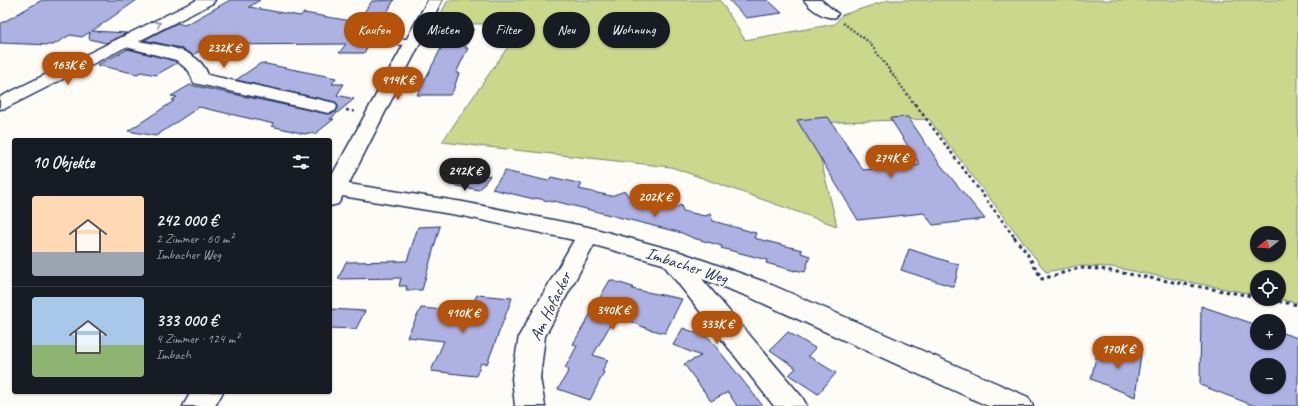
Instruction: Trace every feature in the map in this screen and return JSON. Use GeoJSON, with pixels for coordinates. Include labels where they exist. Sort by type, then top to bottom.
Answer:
{"type":"FeatureCollection","features":[{"type":"Feature","properties":{"kind":"street"},"geometry":{"type":"LineString","coordinates":[[0,104],[208,0]]}},
{"type":"Feature","properties":{"kind":"street"},"geometry":{"type":"LineString","coordinates":[[428,12],[434,0]]}},
{"type":"Feature","properties":{"kind":"street"},"geometry":{"type":"LineString","coordinates":[[811,0],[831,14]]}},
{"type":"Feature","properties":{"kind":"street"},"geometry":{"type":"LineString","coordinates":[[123,42],[182,56],[197,69],[200,79],[328,107]]}},
{"type":"Feature","properties":{"kind":"street"},"geometry":{"type":"LineString","coordinates":[[333,194],[373,115],[413,42]]}},
{"type":"Feature","properties":{"kind":"street","name":"Imbacher Weg"},"geometry":{"type":"LineString","coordinates":[[333,194],[463,209],[588,235],[671,258],[756,289],[1018,406]]}},
{"type":"Feature","properties":{"kind":"street","name":"Am Hofacker"},"geometry":{"type":"LineString","coordinates":[[530,406],[526,378],[532,336],[588,235]]}},
{"type":"Feature","properties":{"kind":"street"},"geometry":{"type":"LineString","coordinates":[[671,258],[792,406]]}},
{"type":"Feature","properties":{"kind":"street"},"geometry":{"type":"LineString","coordinates":[[198,406],[207,394]]}},
{"type":"Feature","properties":{"kind":"lane"},"geometry":{"type":"LineString","coordinates":[[405,42],[413,42]]}},
{"type":"Feature","properties":{"kind":"path"},"geometry":{"type":"LineString","coordinates":[[831,14],[869,42],[1026,252],[1042,279],[1079,268],[1100,269],[1250,296]]}},
{"type":"Feature","properties":{"kind":"path"},"geometry":{"type":"LineString","coordinates":[[328,107],[373,115]]}},
{"type":"Feature","properties":{"kind":"path"},"geometry":{"type":"LineString","coordinates":[[1286,303],[1298,305]]}},
{"type":"Feature","properties":{"kind":"green space"},"geometry":{"type":"Polygon","coordinates":[[[448,0],[720,0],[745,40],[835,24],[842,15],[889,0],[1298,0],[1298,303],[1286,301],[1286,270],[1250,270],[1250,294],[1112,267],[1077,266],[1046,272],[929,119],[812,123],[837,226],[671,167],[442,142],[507,48],[535,48],[535,12],[482,12],[482,24],[474,24],[474,12],[442,12],[448,0]]]}},
{"type":"Feature","properties":{"kind":"building"},"geometry":{"type":"Polygon","coordinates":[[[42,0],[137,0],[92,31],[127,33],[106,43],[89,39],[90,32],[82,37],[70,35],[53,45],[0,43],[0,24],[42,0]]]}},
{"type":"Feature","properties":{"kind":"building"},"geometry":{"type":"Polygon","coordinates":[[[230,0],[260,0],[249,7],[300,16],[304,13],[344,20],[344,44],[212,45],[212,48],[206,47],[193,55],[180,48],[144,40],[177,23],[184,25],[230,0]]]}},
{"type":"Feature","properties":{"kind":"building"},"geometry":{"type":"Polygon","coordinates":[[[394,0],[387,12],[364,12],[372,1],[394,0]]]}},
{"type":"Feature","properties":{"kind":"building"},"geometry":{"type":"Polygon","coordinates":[[[729,0],[768,0],[782,13],[746,18],[729,0]]]}},
{"type":"Feature","properties":{"kind":"building"},"geometry":{"type":"Polygon","coordinates":[[[344,47],[344,48],[367,48],[364,53],[339,53],[344,47]]]}},
{"type":"Feature","properties":{"kind":"building"},"geometry":{"type":"Polygon","coordinates":[[[441,48],[468,48],[456,73],[459,73],[453,91],[450,95],[417,95],[441,48]]]}},
{"type":"Feature","properties":{"kind":"building"},"geometry":{"type":"Polygon","coordinates":[[[128,49],[175,61],[177,63],[156,75],[141,72],[137,74],[97,65],[128,49]]]}},
{"type":"Feature","properties":{"kind":"building"},"geometry":{"type":"Polygon","coordinates":[[[261,63],[336,78],[332,84],[344,84],[337,95],[354,99],[330,119],[334,119],[315,134],[305,134],[271,126],[274,124],[199,107],[156,136],[128,131],[174,101],[172,100],[177,97],[171,96],[190,85],[328,114],[336,112],[338,106],[335,102],[236,80],[261,63]]]}},
{"type":"Feature","properties":{"kind":"building"},"geometry":{"type":"Polygon","coordinates":[[[828,117],[863,170],[920,165],[890,118],[908,117],[939,163],[985,219],[933,225],[924,213],[858,220],[797,120],[828,117]]]}},
{"type":"Feature","properties":{"kind":"building"},"geometry":{"type":"Polygon","coordinates":[[[464,171],[479,171],[481,174],[490,176],[479,190],[452,185],[464,171]]]}},
{"type":"Feature","properties":{"kind":"building"},"geometry":{"type":"Polygon","coordinates":[[[505,171],[548,181],[551,177],[582,184],[579,189],[611,196],[625,191],[628,196],[649,201],[654,199],[657,207],[671,210],[681,205],[683,211],[705,216],[710,214],[713,221],[756,233],[754,238],[802,250],[801,253],[810,256],[805,272],[795,271],[766,263],[767,260],[721,248],[722,246],[693,238],[682,233],[554,201],[534,199],[492,189],[505,171]]]}},
{"type":"Feature","properties":{"kind":"building"},"geometry":{"type":"Polygon","coordinates":[[[440,226],[422,290],[406,290],[407,286],[399,286],[401,278],[338,279],[346,262],[407,261],[418,227],[440,226]]]}},
{"type":"Feature","properties":{"kind":"building"},"geometry":{"type":"Polygon","coordinates":[[[909,249],[959,265],[954,287],[901,270],[909,249]]]}},
{"type":"Feature","properties":{"kind":"building"},"geometry":{"type":"Polygon","coordinates":[[[610,280],[633,287],[632,289],[682,299],[665,333],[648,329],[627,320],[615,317],[593,355],[608,360],[602,371],[604,372],[590,400],[558,389],[569,370],[565,368],[577,346],[573,344],[610,280]]]}},
{"type":"Feature","properties":{"kind":"building"},"geometry":{"type":"Polygon","coordinates":[[[477,295],[512,298],[487,364],[481,363],[476,376],[431,371],[444,341],[407,337],[421,308],[469,312],[477,295]]]}},
{"type":"Feature","properties":{"kind":"building"},"geometry":{"type":"Polygon","coordinates":[[[1201,306],[1250,323],[1250,350],[1286,350],[1286,334],[1298,338],[1298,406],[1255,406],[1200,385],[1201,306]]]}},
{"type":"Feature","properties":{"kind":"building"},"geometry":{"type":"Polygon","coordinates":[[[332,309],[365,311],[356,329],[332,328],[332,309]]]}},
{"type":"Feature","properties":{"kind":"building"},"geometry":{"type":"Polygon","coordinates":[[[683,328],[709,338],[763,406],[737,406],[728,392],[711,401],[684,364],[701,356],[673,345],[683,328]]]}},
{"type":"Feature","properties":{"kind":"building"},"geometry":{"type":"Polygon","coordinates":[[[788,332],[815,348],[808,356],[836,373],[818,394],[789,375],[796,368],[770,350],[788,332]]]}},
{"type":"Feature","properties":{"kind":"building"},"geometry":{"type":"Polygon","coordinates":[[[1119,345],[1141,354],[1135,397],[1091,379],[1097,353],[1103,356],[1104,351],[1117,357],[1119,345]]]}}]}
